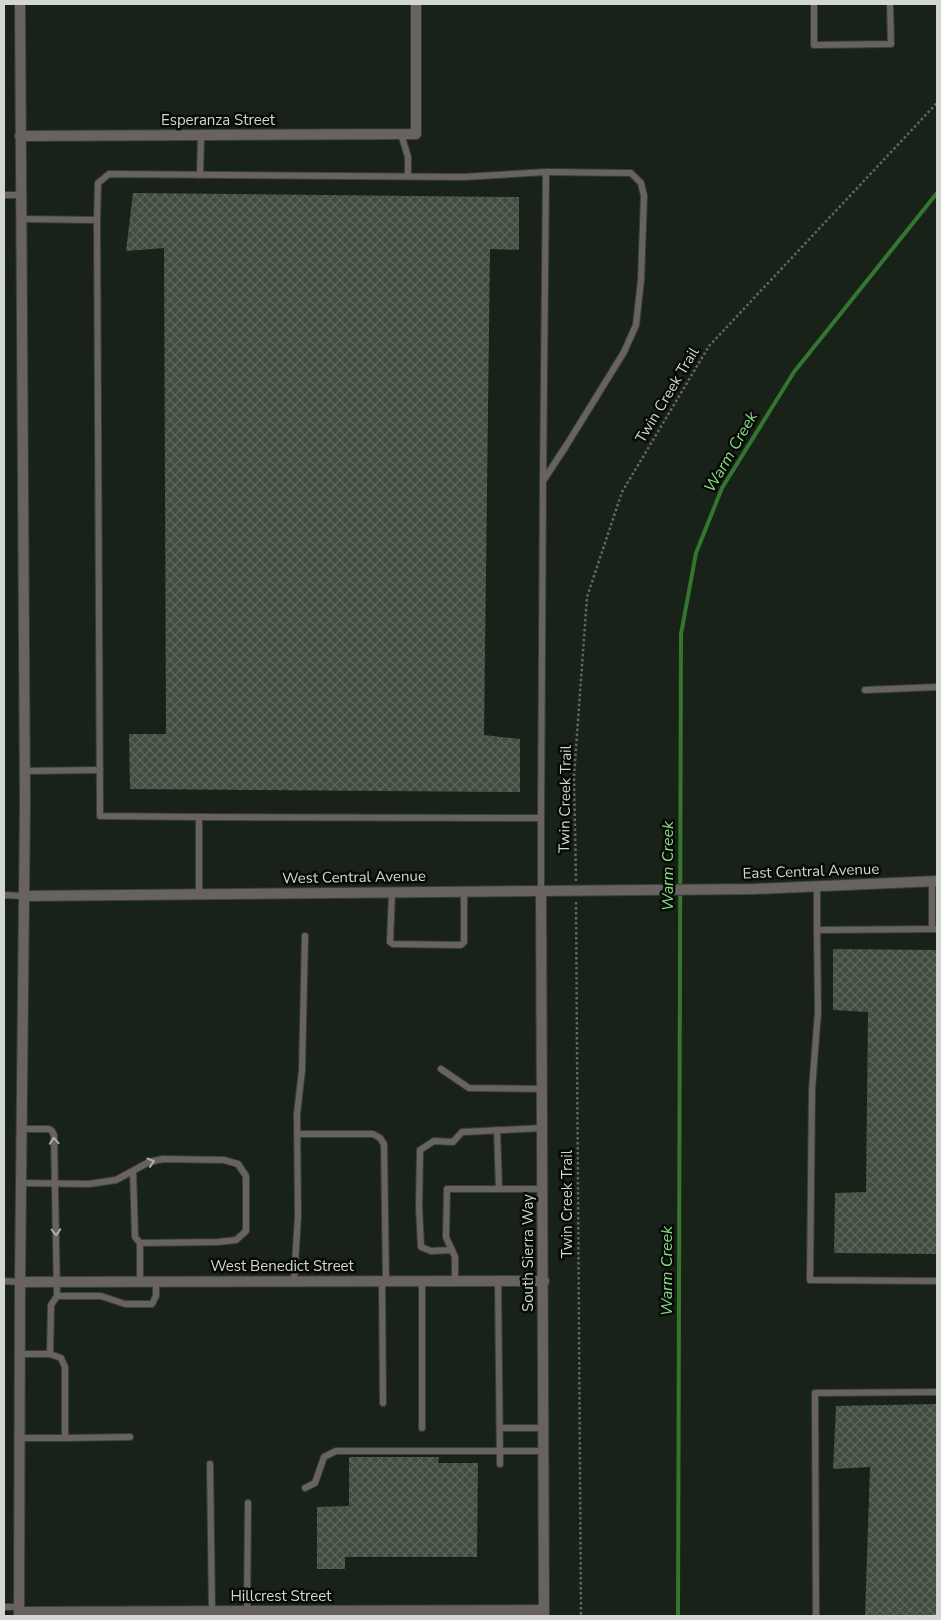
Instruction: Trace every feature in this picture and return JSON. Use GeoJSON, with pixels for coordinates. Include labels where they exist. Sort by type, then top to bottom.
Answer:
{"type":"FeatureCollection","features":[{"type":"Feature","properties":{"kind":"street"},"geometry":{"type":"LineString","coordinates":[[19,1612],[19,1354],[24,896],[20,4]]}},
{"type":"Feature","properties":{"kind":"street","name":"Esperanza Street"},"geometry":{"type":"LineString","coordinates":[[20,136],[416,134],[416,4]]}},
{"type":"Feature","properties":{"kind":"street","name":"East Central Avenue"},"geometry":{"type":"LineString","coordinates":[[685,889],[754,889],[934,882]]}},
{"type":"Feature","properties":{"kind":"street","name":"West Central Avenue"},"geometry":{"type":"LineString","coordinates":[[24,896],[685,889]]}},
{"type":"Feature","properties":{"kind":"street","name":"South Sierra Way"},"geometry":{"type":"LineString","coordinates":[[541,890],[544,1613]]}},
{"type":"Feature","properties":{"kind":"street","name":"West Benedict Street"},"geometry":{"type":"LineString","coordinates":[[20,1282],[544,1281]]}},
{"type":"Feature","properties":{"kind":"street","name":"Hillcrest Street"},"geometry":{"type":"LineString","coordinates":[[19,1612],[247,1611],[265,1614],[544,1613]]}},
{"type":"Feature","properties":{"kind":"lane"},"geometry":{"type":"LineString","coordinates":[[814,4],[814,45],[891,44],[890,4]]}},
{"type":"Feature","properties":{"kind":"lane"},"geometry":{"type":"LineString","coordinates":[[401,134],[408,157],[408,176]]}},
{"type":"Feature","properties":{"kind":"lane"},"geometry":{"type":"LineString","coordinates":[[200,175],[201,135]]}},
{"type":"Feature","properties":{"kind":"lane"},"geometry":{"type":"LineString","coordinates":[[541,890],[542,481],[546,172]]}},
{"type":"Feature","properties":{"kind":"lane"},"geometry":{"type":"LineString","coordinates":[[542,481],[624,352],[636,325],[641,280],[644,196],[641,183],[631,173],[546,172],[463,177],[109,174],[98,183],[100,816],[542,818]]}},
{"type":"Feature","properties":{"kind":"lane"},"geometry":{"type":"LineString","coordinates":[[4,195],[21,195]]}},
{"type":"Feature","properties":{"kind":"lane"},"geometry":{"type":"LineString","coordinates":[[21,219],[97,220]]}},
{"type":"Feature","properties":{"kind":"lane"},"geometry":{"type":"LineString","coordinates":[[865,690],[937,687]]}},
{"type":"Feature","properties":{"kind":"lane"},"geometry":{"type":"LineString","coordinates":[[24,771],[100,770]]}},
{"type":"Feature","properties":{"kind":"lane"},"geometry":{"type":"LineString","coordinates":[[198,817],[199,894]]}},
{"type":"Feature","properties":{"kind":"lane"},"geometry":{"type":"LineString","coordinates":[[817,930],[934,930],[934,882]]}},
{"type":"Feature","properties":{"kind":"lane"},"geometry":{"type":"LineString","coordinates":[[817,886],[818,1012],[812,1089],[810,1280],[937,1281]]}},
{"type":"Feature","properties":{"kind":"lane"},"geometry":{"type":"LineString","coordinates":[[392,892],[390,942],[393,944],[461,945],[464,942],[464,891]]}},
{"type":"Feature","properties":{"kind":"lane"},"geometry":{"type":"LineString","coordinates":[[4,895],[24,896]]}},
{"type":"Feature","properties":{"kind":"lane"},"geometry":{"type":"LineString","coordinates":[[294,1281],[298,1216],[298,1114],[302,1070],[305,936]]}},
{"type":"Feature","properties":{"kind":"lane"},"geometry":{"type":"LineString","coordinates":[[441,1069],[469,1088],[542,1089]]}},
{"type":"Feature","properties":{"kind":"lane"},"geometry":{"type":"LineString","coordinates":[[452,1250],[431,1251],[421,1247],[419,1207],[420,1150],[434,1141],[453,1142],[462,1132],[543,1128]]}},
{"type":"Feature","properties":{"kind":"lane"},"geometry":{"type":"LineString","coordinates":[[21,1129],[52,1131],[54,1135],[58,1282],[57,1296],[51,1305],[50,1354]]}},
{"type":"Feature","properties":{"kind":"lane"},"geometry":{"type":"LineString","coordinates":[[497,1130],[499,1189]]}},
{"type":"Feature","properties":{"kind":"lane"},"geometry":{"type":"LineString","coordinates":[[298,1134],[373,1134],[380,1138],[384,1144],[383,1403]]}},
{"type":"Feature","properties":{"kind":"lane"},"geometry":{"type":"LineString","coordinates":[[21,1183],[89,1184],[116,1180],[149,1162],[163,1159],[224,1160],[238,1164],[246,1176],[246,1231],[236,1240],[140,1243]]}},
{"type":"Feature","properties":{"kind":"lane"},"geometry":{"type":"LineString","coordinates":[[132,1171],[135,1236],[140,1243],[140,1281]]}},
{"type":"Feature","properties":{"kind":"lane"},"geometry":{"type":"LineString","coordinates":[[454,1281],[455,1257],[446,1237],[447,1189],[543,1190]]}},
{"type":"Feature","properties":{"kind":"lane"},"geometry":{"type":"LineString","coordinates":[[4,1281],[20,1282]]}},
{"type":"Feature","properties":{"kind":"lane"},"geometry":{"type":"LineString","coordinates":[[57,1296],[101,1296],[125,1304],[152,1304],[156,1296],[156,1281]]}},
{"type":"Feature","properties":{"kind":"lane"},"geometry":{"type":"LineString","coordinates":[[422,1281],[422,1428]]}},
{"type":"Feature","properties":{"kind":"lane"},"geometry":{"type":"LineString","coordinates":[[498,1281],[500,1464]]}},
{"type":"Feature","properties":{"kind":"lane"},"geometry":{"type":"LineString","coordinates":[[19,1354],[50,1354],[61,1358],[65,1367],[65,1438]]}},
{"type":"Feature","properties":{"kind":"lane"},"geometry":{"type":"LineString","coordinates":[[816,1616],[815,1393],[937,1392]]}},
{"type":"Feature","properties":{"kind":"lane"},"geometry":{"type":"LineString","coordinates":[[500,1428],[544,1428]]}},
{"type":"Feature","properties":{"kind":"lane"},"geometry":{"type":"LineString","coordinates":[[19,1438],[130,1437]]}},
{"type":"Feature","properties":{"kind":"lane"},"geometry":{"type":"LineString","coordinates":[[304,1488],[315,1483],[324,1457],[336,1451],[544,1450]]}},
{"type":"Feature","properties":{"kind":"lane"},"geometry":{"type":"LineString","coordinates":[[210,1464],[212,1611]]}},
{"type":"Feature","properties":{"kind":"lane"},"geometry":{"type":"LineString","coordinates":[[247,1611],[248,1503]]}},
{"type":"Feature","properties":{"kind":"lane"},"geometry":{"type":"LineString","coordinates":[[4,1607],[19,1612]]}},
{"type":"Feature","properties":{"kind":"path","name":"Twin Creek Trail"},"geometry":{"type":"LineString","coordinates":[[581,1616],[574,776],[587,597],[622,492],[709,346],[937,103]]}},
{"type":"Feature","properties":{"kind":"building"},"geometry":{"type":"Polygon","coordinates":[[[133,193],[519,197],[519,250],[490,249],[484,735],[520,739],[520,792],[130,789],[129,734],[166,734],[164,248],[126,251],[133,193]]]}},
{"type":"Feature","properties":{"kind":"building"},"geometry":{"type":"Polygon","coordinates":[[[833,949],[937,950],[937,1254],[834,1253],[835,1193],[866,1192],[868,1012],[833,1010],[833,949]]]}},
{"type":"Feature","properties":{"kind":"building"},"geometry":{"type":"Polygon","coordinates":[[[937,1404],[937,1616],[865,1616],[870,1467],[833,1469],[836,1406],[937,1404]]]}},
{"type":"Feature","properties":{"kind":"building"},"geometry":{"type":"Polygon","coordinates":[[[349,1457],[439,1457],[438,1463],[478,1463],[477,1557],[345,1557],[345,1569],[317,1569],[317,1507],[349,1506],[349,1457]]]}},
{"type":"Feature","properties":{"kind":"waterway","name":"Warm Creek"},"geometry":{"type":"LineString","coordinates":[[678,1616],[681,634],[696,553],[722,488],[794,372],[937,193]]}}]}
